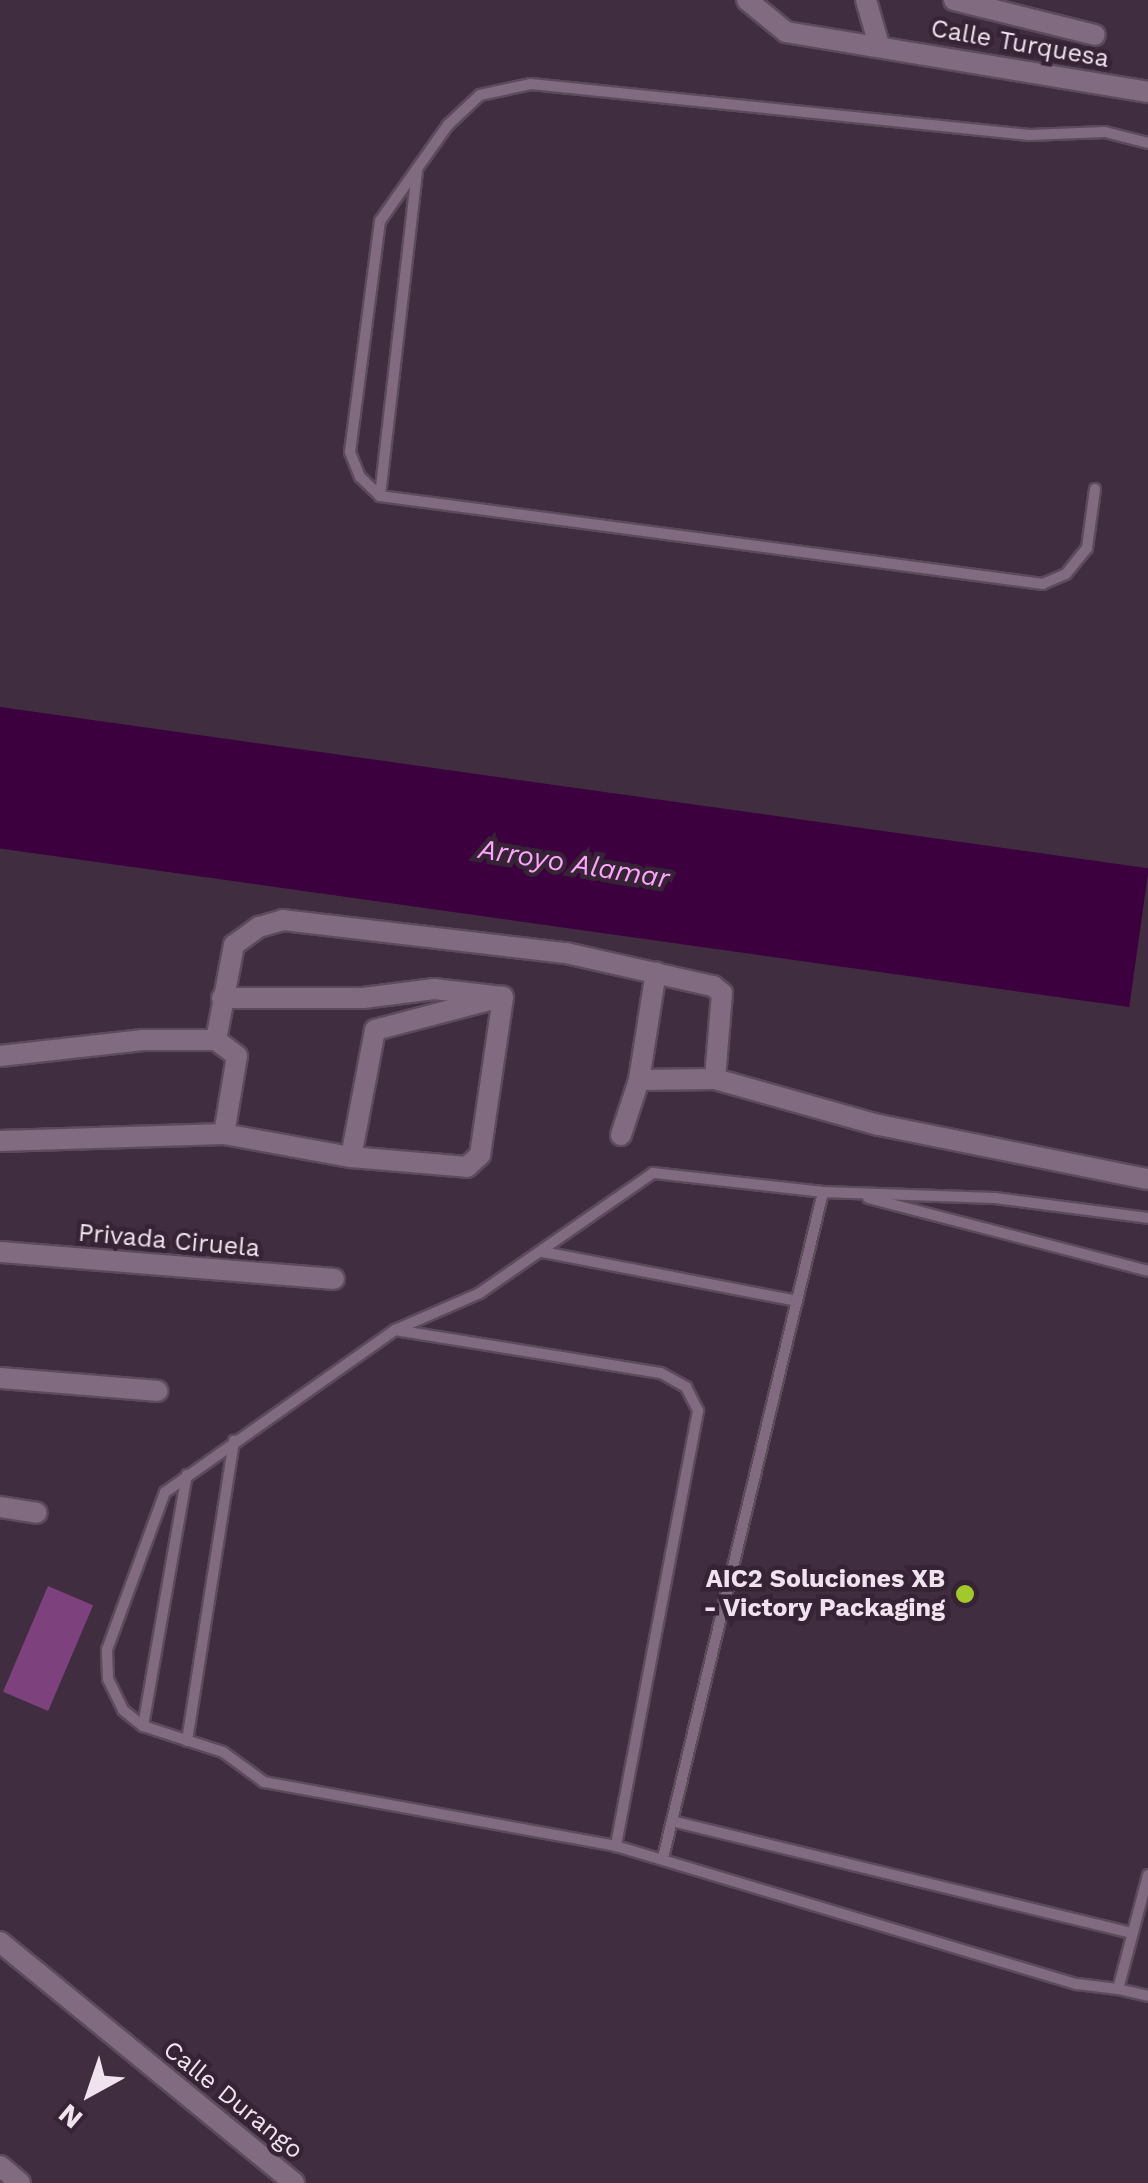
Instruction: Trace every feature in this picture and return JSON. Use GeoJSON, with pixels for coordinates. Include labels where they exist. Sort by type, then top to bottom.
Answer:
{"type":"FeatureCollection","features":[{"type":"Feature","properties":{"kind":"street","name":"Calle Turquesa"},"geometry":{"type":"LineString","coordinates":[[747,0],[767,22],[786,32],[1148,92]]}},
{"type":"Feature","properties":{"kind":"street"},"geometry":{"type":"LineString","coordinates":[[866,0],[879,45]]}},
{"type":"Feature","properties":{"kind":"street"},"geometry":{"type":"LineString","coordinates":[[954,0],[1094,35]]}},
{"type":"Feature","properties":{"kind":"street"},"geometry":{"type":"LineString","coordinates":[[224,1134],[222,998],[234,946],[258,927],[283,920],[566,954],[656,972],[722,993],[715,1079]]}},
{"type":"Feature","properties":{"kind":"street"},"geometry":{"type":"LineString","coordinates":[[621,1135],[639,1080],[656,972]]}},
{"type":"Feature","properties":{"kind":"street"},"geometry":{"type":"LineString","coordinates":[[222,998],[364,998],[434,989],[502,997]]}},
{"type":"Feature","properties":{"kind":"street"},"geometry":{"type":"LineString","coordinates":[[351,1156],[371,1038],[382,1026],[502,997]]}},
{"type":"Feature","properties":{"kind":"street"},"geometry":{"type":"LineString","coordinates":[[0,1141],[224,1134],[351,1156],[467,1167],[480,1155],[502,997]]}},
{"type":"Feature","properties":{"kind":"street"},"geometry":{"type":"LineString","coordinates":[[0,1056],[143,1040],[224,1045]]}},
{"type":"Feature","properties":{"kind":"street"},"geometry":{"type":"LineString","coordinates":[[639,1080],[715,1079],[879,1124],[1148,1179]]}},
{"type":"Feature","properties":{"kind":"street","name":"Privada Ciruela"},"geometry":{"type":"LineString","coordinates":[[0,1252],[334,1279]]}},
{"type":"Feature","properties":{"kind":"street"},"geometry":{"type":"LineString","coordinates":[[0,1378],[157,1391]]}},
{"type":"Feature","properties":{"kind":"street"},"geometry":{"type":"LineString","coordinates":[[0,1507],[37,1513]]}},
{"type":"Feature","properties":{"kind":"street","name":"Calle Durango"},"geometry":{"type":"LineString","coordinates":[[0,1942],[294,2183]]}},
{"type":"Feature","properties":{"kind":"street"},"geometry":{"type":"LineString","coordinates":[[0,2166],[20,2183]]}},
{"type":"Feature","properties":{"kind":"lane"},"geometry":{"type":"LineString","coordinates":[[1095,489],[1087,548],[1066,574],[1044,584],[380,496],[360,478],[350,452],[380,221],[418,166],[480,95],[531,84],[1029,136],[1105,132],[1148,143]]}},
{"type":"Feature","properties":{"kind":"lane"},"geometry":{"type":"LineString","coordinates":[[380,496],[418,166]]}},
{"type":"Feature","properties":{"kind":"lane"},"geometry":{"type":"LineString","coordinates":[[1148,1218],[995,1198],[823,1192],[652,1173],[480,1293],[395,1330],[187,1474],[156,1506],[107,1650],[108,1679],[122,1710],[143,1726],[223,1752],[264,1782],[616,1846],[1076,1984],[1148,1996]]}},
{"type":"Feature","properties":{"kind":"lane"},"geometry":{"type":"LineString","coordinates":[[663,1858],[823,1192]]}},
{"type":"Feature","properties":{"kind":"lane"},"geometry":{"type":"LineString","coordinates":[[848,1193],[1148,1272]]}},
{"type":"Feature","properties":{"kind":"lane"},"geometry":{"type":"LineString","coordinates":[[542,1252],[797,1301]]}},
{"type":"Feature","properties":{"kind":"lane"},"geometry":{"type":"LineString","coordinates":[[395,1330],[661,1373],[686,1387],[698,1411],[616,1846]]}},
{"type":"Feature","properties":{"kind":"lane"},"geometry":{"type":"LineString","coordinates":[[187,1741],[234,1440]]}},
{"type":"Feature","properties":{"kind":"lane"},"geometry":{"type":"LineString","coordinates":[[143,1726],[187,1474]]}},
{"type":"Feature","properties":{"kind":"lane"},"geometry":{"type":"LineString","coordinates":[[672,1821],[1132,1933]]}},
{"type":"Feature","properties":{"kind":"lane"},"geometry":{"type":"LineString","coordinates":[[1118,1989],[1148,1875]]}},
{"type":"Feature","properties":{"kind":"shaded area"},"geometry":{"type":"Polygon","coordinates":[[[48,1586],[93,1605],[48,1711],[3,1692],[48,1586]]]}},
{"type":"Feature","properties":{"kind":"water","name":"Arroyo Alamar"},"geometry":{"type":"Polygon","coordinates":[[[0,707],[1148,868],[1129,1007],[0,848],[0,707]]]}},
{"type":"Feature","properties":{"kind":"place","name":"AIC2 Soluciones XB - Victory Packaging"},"geometry":{"type":"Point","coordinates":[965,1594]}}]}
